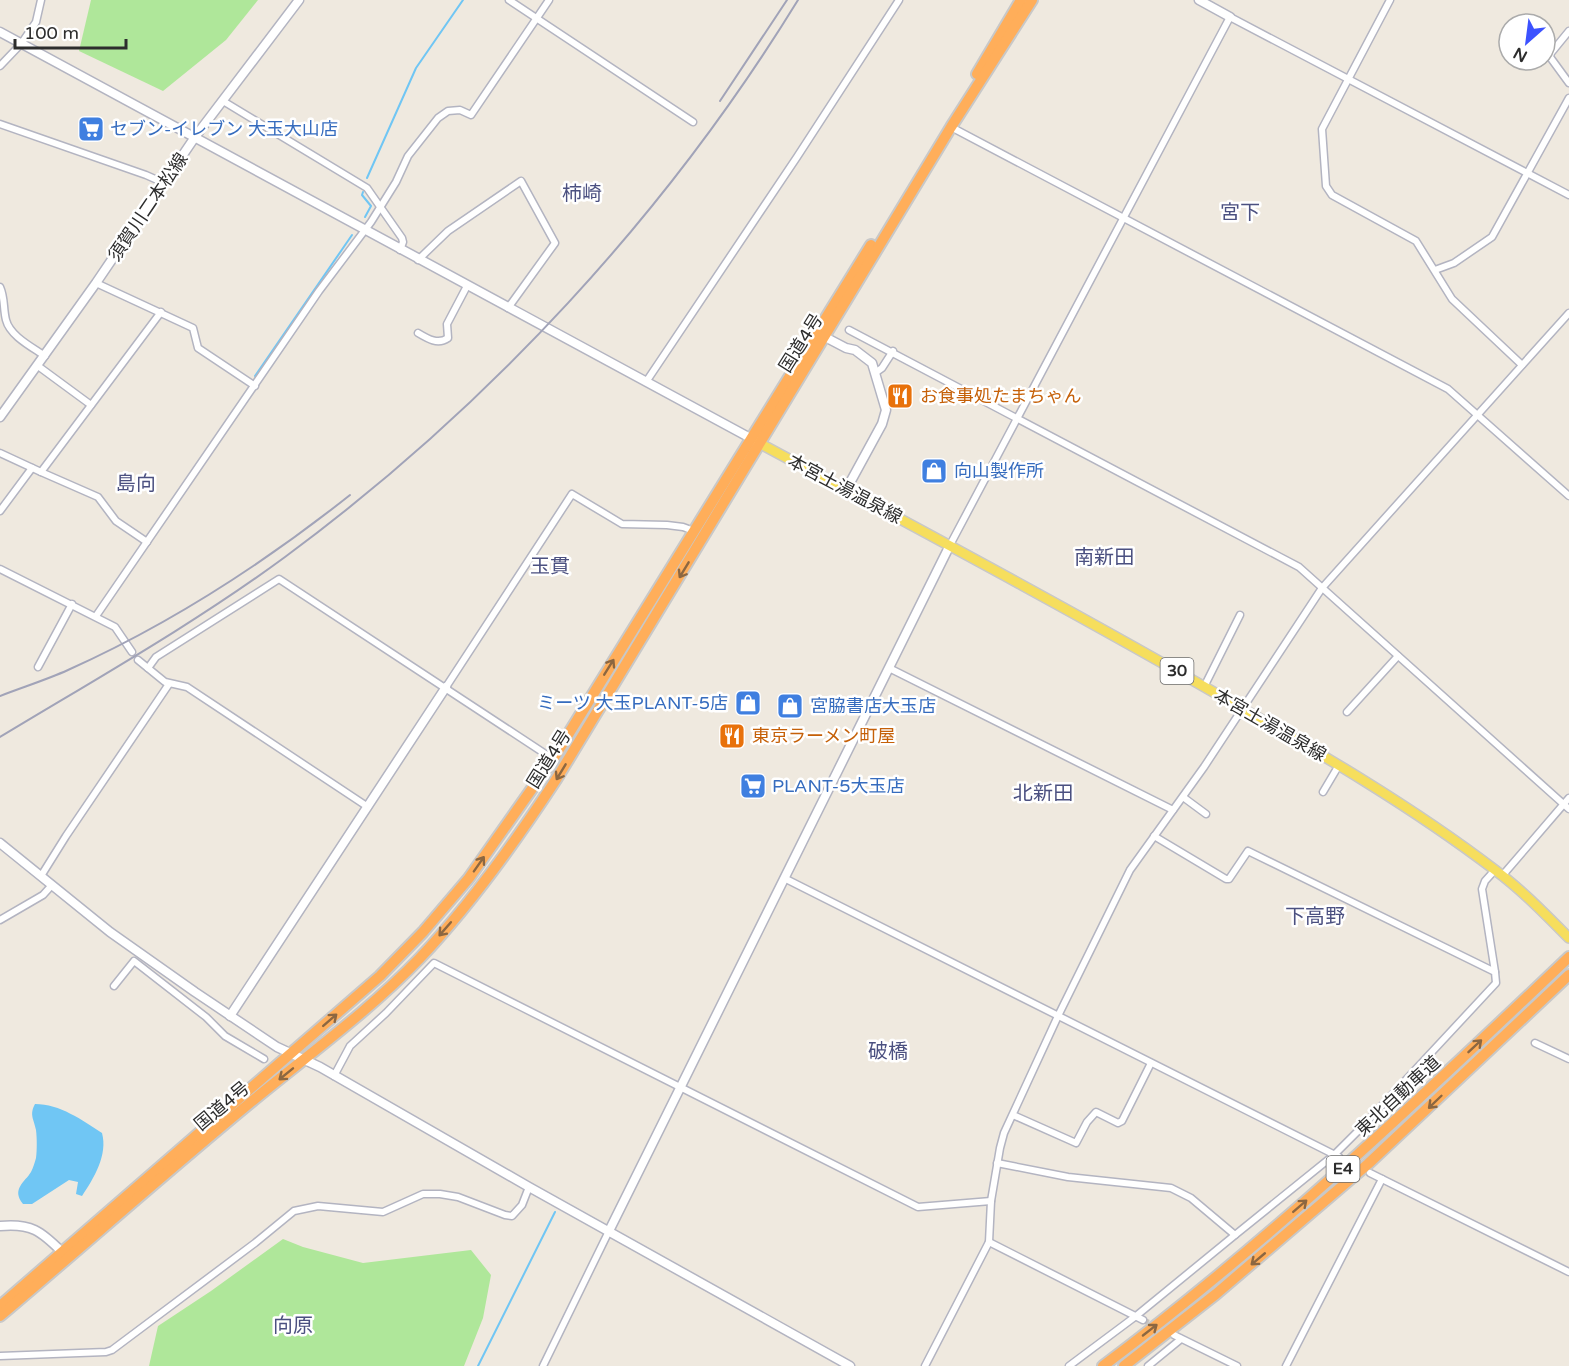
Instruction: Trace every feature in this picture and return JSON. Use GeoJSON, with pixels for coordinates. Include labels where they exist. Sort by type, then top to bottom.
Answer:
{"type":"FeatureCollection","features":[{"type":"Feature","properties":{"kind":"highway","name":"国道4号"},"geometry":{"type":"LineString","coordinates":[[0,1316],[378,998],[419,959],[505,855],[557,778],[754,441],[1021,0]]}},
{"type":"Feature","properties":{"kind":"highway","name":"国道4号"},"geometry":{"type":"LineString","coordinates":[[0,1306],[380,976],[423,932],[469,878],[553,759],[695,532],[825,337],[951,128],[1032,0]]}},
{"type":"Feature","properties":{"kind":"highway","name":"東北自動車道"},"geometry":{"type":"LineString","coordinates":[[1103,1366],[1207,1285],[1296,1210],[1406,1111],[1569,957]]}},
{"type":"Feature","properties":{"kind":"highway","name":"東北自動車道"},"geometry":{"type":"LineString","coordinates":[[1124,1366],[1216,1294],[1368,1164],[1569,975]]}},
{"type":"Feature","properties":{"kind":"main road","name":"本宮土湯温泉線"},"geometry":{"type":"LineString","coordinates":[[754,441],[1098,626],[1265,720],[1339,765],[1499,873],[1569,938]]}},
{"type":"Feature","properties":{"kind":"street"},"geometry":{"type":"LineString","coordinates":[[0,66],[21,44],[36,22],[42,0]]}},
{"type":"Feature","properties":{"kind":"street","name":"須賀川二本松線"},"geometry":{"type":"LineString","coordinates":[[0,417],[96,283],[195,137],[299,0]]}},
{"type":"Feature","properties":{"kind":"street"},"geometry":{"type":"LineString","coordinates":[[509,0],[693,122]]}},
{"type":"Feature","properties":{"kind":"street"},"geometry":{"type":"LineString","coordinates":[[96,616],[319,291],[381,206],[408,156],[438,118],[448,111],[460,110],[471,115],[549,0]]}},
{"type":"Feature","properties":{"kind":"street"},"geometry":{"type":"LineString","coordinates":[[646,382],[899,0]]}},
{"type":"Feature","properties":{"kind":"street"},"geometry":{"type":"LineString","coordinates":[[1199,0],[1569,195]]}},
{"type":"Feature","properties":{"kind":"street"},"geometry":{"type":"LineString","coordinates":[[1390,0],[1322,129],[1326,186],[1332,195],[1416,242],[1452,299],[1522,364]]}},
{"type":"Feature","properties":{"kind":"street"},"geometry":{"type":"LineString","coordinates":[[543,1366],[950,545],[1016,416],[1230,17]]}},
{"type":"Feature","properties":{"kind":"street"},"geometry":{"type":"LineString","coordinates":[[1569,31],[1550,55],[1569,82]]}},
{"type":"Feature","properties":{"kind":"street"},"geometry":{"type":"LineString","coordinates":[[0,32],[754,441]]}},
{"type":"Feature","properties":{"kind":"street"},"geometry":{"type":"LineString","coordinates":[[1435,270],[1454,263],[1492,237],[1569,98]]}},
{"type":"Feature","properties":{"kind":"street"},"geometry":{"type":"LineString","coordinates":[[223,101],[367,188],[402,238],[400,250]]}},
{"type":"Feature","properties":{"kind":"street"},"geometry":{"type":"LineString","coordinates":[[0,124],[164,183]]}},
{"type":"Feature","properties":{"kind":"street"},"geometry":{"type":"LineString","coordinates":[[951,128],[1448,389],[1569,496]]}},
{"type":"Feature","properties":{"kind":"street"},"geometry":{"type":"LineString","coordinates":[[418,260],[448,231],[521,181],[555,243],[508,308]]}},
{"type":"Feature","properties":{"kind":"street"},"geometry":{"type":"LineString","coordinates":[[96,283],[193,328],[198,348],[255,386]]}},
{"type":"Feature","properties":{"kind":"street"},"geometry":{"type":"LineString","coordinates":[[418,333],[433,340],[443,341],[448,338],[447,324],[467,286]]}},
{"type":"Feature","properties":{"kind":"street"},"geometry":{"type":"LineString","coordinates":[[0,287],[4,296],[6,322],[13,333],[45,356]]}},
{"type":"Feature","properties":{"kind":"street"},"geometry":{"type":"LineString","coordinates":[[41,472],[160,312]]}},
{"type":"Feature","properties":{"kind":"street"},"geometry":{"type":"LineString","coordinates":[[925,1366],[989,1242],[991,1201],[1004,1133],[1058,1016],[1130,870],[1183,796],[1322,588],[1569,312]]}},
{"type":"Feature","properties":{"kind":"street"},"geometry":{"type":"LineString","coordinates":[[849,330],[893,351],[1299,567],[1566,807]]}},
{"type":"Feature","properties":{"kind":"street"},"geometry":{"type":"LineString","coordinates":[[825,337],[867,357],[872,363],[886,410],[885,417],[846,490]]}},
{"type":"Feature","properties":{"kind":"street"},"geometry":{"type":"LineString","coordinates":[[875,373],[882,368],[893,351]]}},
{"type":"Feature","properties":{"kind":"street"},"geometry":{"type":"LineString","coordinates":[[38,366],[91,405]]}},
{"type":"Feature","properties":{"kind":"street"},"geometry":{"type":"LineString","coordinates":[[0,453],[98,497],[116,520],[147,542]]}},
{"type":"Feature","properties":{"kind":"street"},"geometry":{"type":"LineString","coordinates":[[0,511],[32,468]]}},
{"type":"Feature","properties":{"kind":"street"},"geometry":{"type":"LineString","coordinates":[[213,1024],[226,1014],[368,807],[572,494],[622,524],[666,525],[683,527],[695,532]]}},
{"type":"Feature","properties":{"kind":"street"},"geometry":{"type":"LineString","coordinates":[[0,569],[115,627],[132,652]]}},
{"type":"Feature","properties":{"kind":"street"},"geometry":{"type":"LineString","coordinates":[[147,668],[156,657],[279,579],[553,759]]}},
{"type":"Feature","properties":{"kind":"street"},"geometry":{"type":"LineString","coordinates":[[38,667],[72,604]]}},
{"type":"Feature","properties":{"kind":"street"},"geometry":{"type":"LineString","coordinates":[[1204,687],[1240,615]]}},
{"type":"Feature","properties":{"kind":"street"},"geometry":{"type":"LineString","coordinates":[[1347,712],[1398,656]]}},
{"type":"Feature","properties":{"kind":"street"},"geometry":{"type":"LineString","coordinates":[[138,660],[169,684],[188,687],[368,807]]}},
{"type":"Feature","properties":{"kind":"street"},"geometry":{"type":"LineString","coordinates":[[889,668],[1173,810]]}},
{"type":"Feature","properties":{"kind":"street"},"geometry":{"type":"LineString","coordinates":[[41,876],[169,684]]}},
{"type":"Feature","properties":{"kind":"street"},"geometry":{"type":"LineString","coordinates":[[1323,792],[1339,765]]}},
{"type":"Feature","properties":{"kind":"street"},"geometry":{"type":"LineString","coordinates":[[1183,796],[1206,814]]}},
{"type":"Feature","properties":{"kind":"street"},"geometry":{"type":"LineString","coordinates":[[1069,1366],[1139,1318],[1235,1235],[1336,1156],[1496,983],[1482,889],[1485,881],[1499,873],[1566,807],[1569,798]]}},
{"type":"Feature","properties":{"kind":"street"},"geometry":{"type":"LineString","coordinates":[[1154,836],[1226,879],[1229,879],[1248,851],[1495,972]]}},
{"type":"Feature","properties":{"kind":"street"},"geometry":{"type":"LineString","coordinates":[[0,843],[110,932],[226,1014],[291,1054],[850,1366]]}},
{"type":"Feature","properties":{"kind":"street"},"geometry":{"type":"LineString","coordinates":[[784,878],[1336,1156]]}},
{"type":"Feature","properties":{"kind":"street"},"geometry":{"type":"LineString","coordinates":[[0,920],[43,895],[52,885]]}},
{"type":"Feature","properties":{"kind":"street"},"geometry":{"type":"LineString","coordinates":[[114,986],[134,961],[170,987],[225,1036],[264,1059]]}},
{"type":"Feature","properties":{"kind":"street"},"geometry":{"type":"LineString","coordinates":[[334,1076],[350,1046],[386,1013],[434,963],[918,1207],[991,1201]]}},
{"type":"Feature","properties":{"kind":"street"},"geometry":{"type":"LineString","coordinates":[[1535,1043],[1569,1059]]}},
{"type":"Feature","properties":{"kind":"street"},"geometry":{"type":"LineString","coordinates":[[1013,1115],[1076,1143],[1087,1122],[1096,1113],[1118,1123],[1122,1121],[1151,1063]]}},
{"type":"Feature","properties":{"kind":"street"},"geometry":{"type":"LineString","coordinates":[[997,1163],[1068,1177],[1171,1188],[1191,1198],[1235,1235]]}},
{"type":"Feature","properties":{"kind":"street"},"geometry":{"type":"LineString","coordinates":[[1370,1173],[1569,1272]]}},
{"type":"Feature","properties":{"kind":"street"},"geometry":{"type":"LineString","coordinates":[[1286,1366],[1382,1179]]}},
{"type":"Feature","properties":{"kind":"street"},"geometry":{"type":"LineString","coordinates":[[0,1356],[112,1350],[294,1211],[318,1206],[383,1212],[423,1194],[440,1194],[458,1197],[512,1216],[522,1205],[529,1187]]}},
{"type":"Feature","properties":{"kind":"street"},"geometry":{"type":"LineString","coordinates":[[0,1226],[19,1224],[36,1229],[62,1252]]}},
{"type":"Feature","properties":{"kind":"street"},"geometry":{"type":"LineString","coordinates":[[989,1242],[1139,1318]]}},
{"type":"Feature","properties":{"kind":"street"},"geometry":{"type":"LineString","coordinates":[[1174,1335],[1237,1366]]}},
{"type":"Feature","properties":{"kind":"street"},"geometry":{"type":"LineString","coordinates":[[1149,1366],[1181,1339]]}},
{"type":"Feature","properties":{"kind":"green space"},"geometry":{"type":"Polygon","coordinates":[[[91,0],[258,0],[226,40],[163,91],[79,51],[91,0]]]}},
{"type":"Feature","properties":{"kind":"green space"},"geometry":{"type":"Polygon","coordinates":[[[283,1239],[303,1247],[363,1263],[471,1250],[491,1275],[483,1318],[464,1366],[149,1366],[158,1326],[283,1239]]]}},
{"type":"Feature","properties":{"kind":"water"},"geometry":{"type":"Polygon","coordinates":[[[35,1104],[62,1110],[102,1133],[101,1158],[82,1196],[76,1194],[78,1182],[69,1180],[32,1204],[23,1204],[20,1199],[19,1190],[31,1172],[36,1158],[36,1133],[32,1114],[35,1104]]]}},
{"type":"Feature","properties":{"kind":"waterway"},"geometry":{"type":"LineString","coordinates":[[367,178],[416,68],[463,0]]}},
{"type":"Feature","properties":{"kind":"waterway"},"geometry":{"type":"LineString","coordinates":[[363,192],[362,195],[371,206],[365,217]]}},
{"type":"Feature","properties":{"kind":"waterway"},"geometry":{"type":"LineString","coordinates":[[255,376],[352,235]]}},
{"type":"Feature","properties":{"kind":"waterway"},"geometry":{"type":"LineString","coordinates":[[478,1366],[555,1212]]}},
{"type":"Feature","properties":{"kind":"tunnel"},"geometry":{"type":"LineString","coordinates":[[1143,1320],[1168,1332]]}},
{"type":"Feature","properties":{"kind":"railway"},"geometry":{"type":"LineString","coordinates":[[720,101],[787,0]]}},
{"type":"Feature","properties":{"kind":"railway"},"geometry":{"type":"LineString","coordinates":[[0,737],[251,582],[360,499],[432,437],[502,372],[568,303],[631,231],[691,157],[746,80],[798,0]]}},
{"type":"Feature","properties":{"kind":"railway"},"geometry":{"type":"LineString","coordinates":[[0,696],[68,670],[178,613],[249,569],[350,495]]}},
{"type":"Feature","properties":{"kind":"place","name":"セブン-イレブン 大玉大山店"},"geometry":{"type":"Point","coordinates":[91,129]}},
{"type":"Feature","properties":{"kind":"place","name":"お食事処たまちゃん"},"geometry":{"type":"Point","coordinates":[900,396]}},
{"type":"Feature","properties":{"kind":"place","name":"向山製作所"},"geometry":{"type":"Point","coordinates":[934,471]}},
{"type":"Feature","properties":{"kind":"place","name":"ミーツ 大玉PLANT-5店"},"geometry":{"type":"Point","coordinates":[748,703]}},
{"type":"Feature","properties":{"kind":"place","name":"宮脇書店大玉店"},"geometry":{"type":"Point","coordinates":[790,706]}},
{"type":"Feature","properties":{"kind":"place","name":"東京ラーメン町屋"},"geometry":{"type":"Point","coordinates":[732,736]}},
{"type":"Feature","properties":{"kind":"place","name":"PLANT-5大玉店"},"geometry":{"type":"Point","coordinates":[753,786]}},
{"type":"Feature","properties":{"kind":"district","name":"柿崎"},"geometry":{"type":"Point","coordinates":[582,194]}},
{"type":"Feature","properties":{"kind":"district","name":"宮下"},"geometry":{"type":"Point","coordinates":[1240,213]}},
{"type":"Feature","properties":{"kind":"district","name":"島向"},"geometry":{"type":"Point","coordinates":[136,484]}},
{"type":"Feature","properties":{"kind":"district","name":"南新田"},"geometry":{"type":"Point","coordinates":[1104,558]}},
{"type":"Feature","properties":{"kind":"district","name":"玉貫"},"geometry":{"type":"Point","coordinates":[550,567]}},
{"type":"Feature","properties":{"kind":"district","name":"北新田"},"geometry":{"type":"Point","coordinates":[1043,794]}},
{"type":"Feature","properties":{"kind":"district","name":"下高野"},"geometry":{"type":"Point","coordinates":[1315,917]}},
{"type":"Feature","properties":{"kind":"district","name":"破橋"},"geometry":{"type":"Point","coordinates":[888,1052]}},
{"type":"Feature","properties":{"kind":"district","name":"向原"},"geometry":{"type":"Point","coordinates":[293,1326]}}]}
